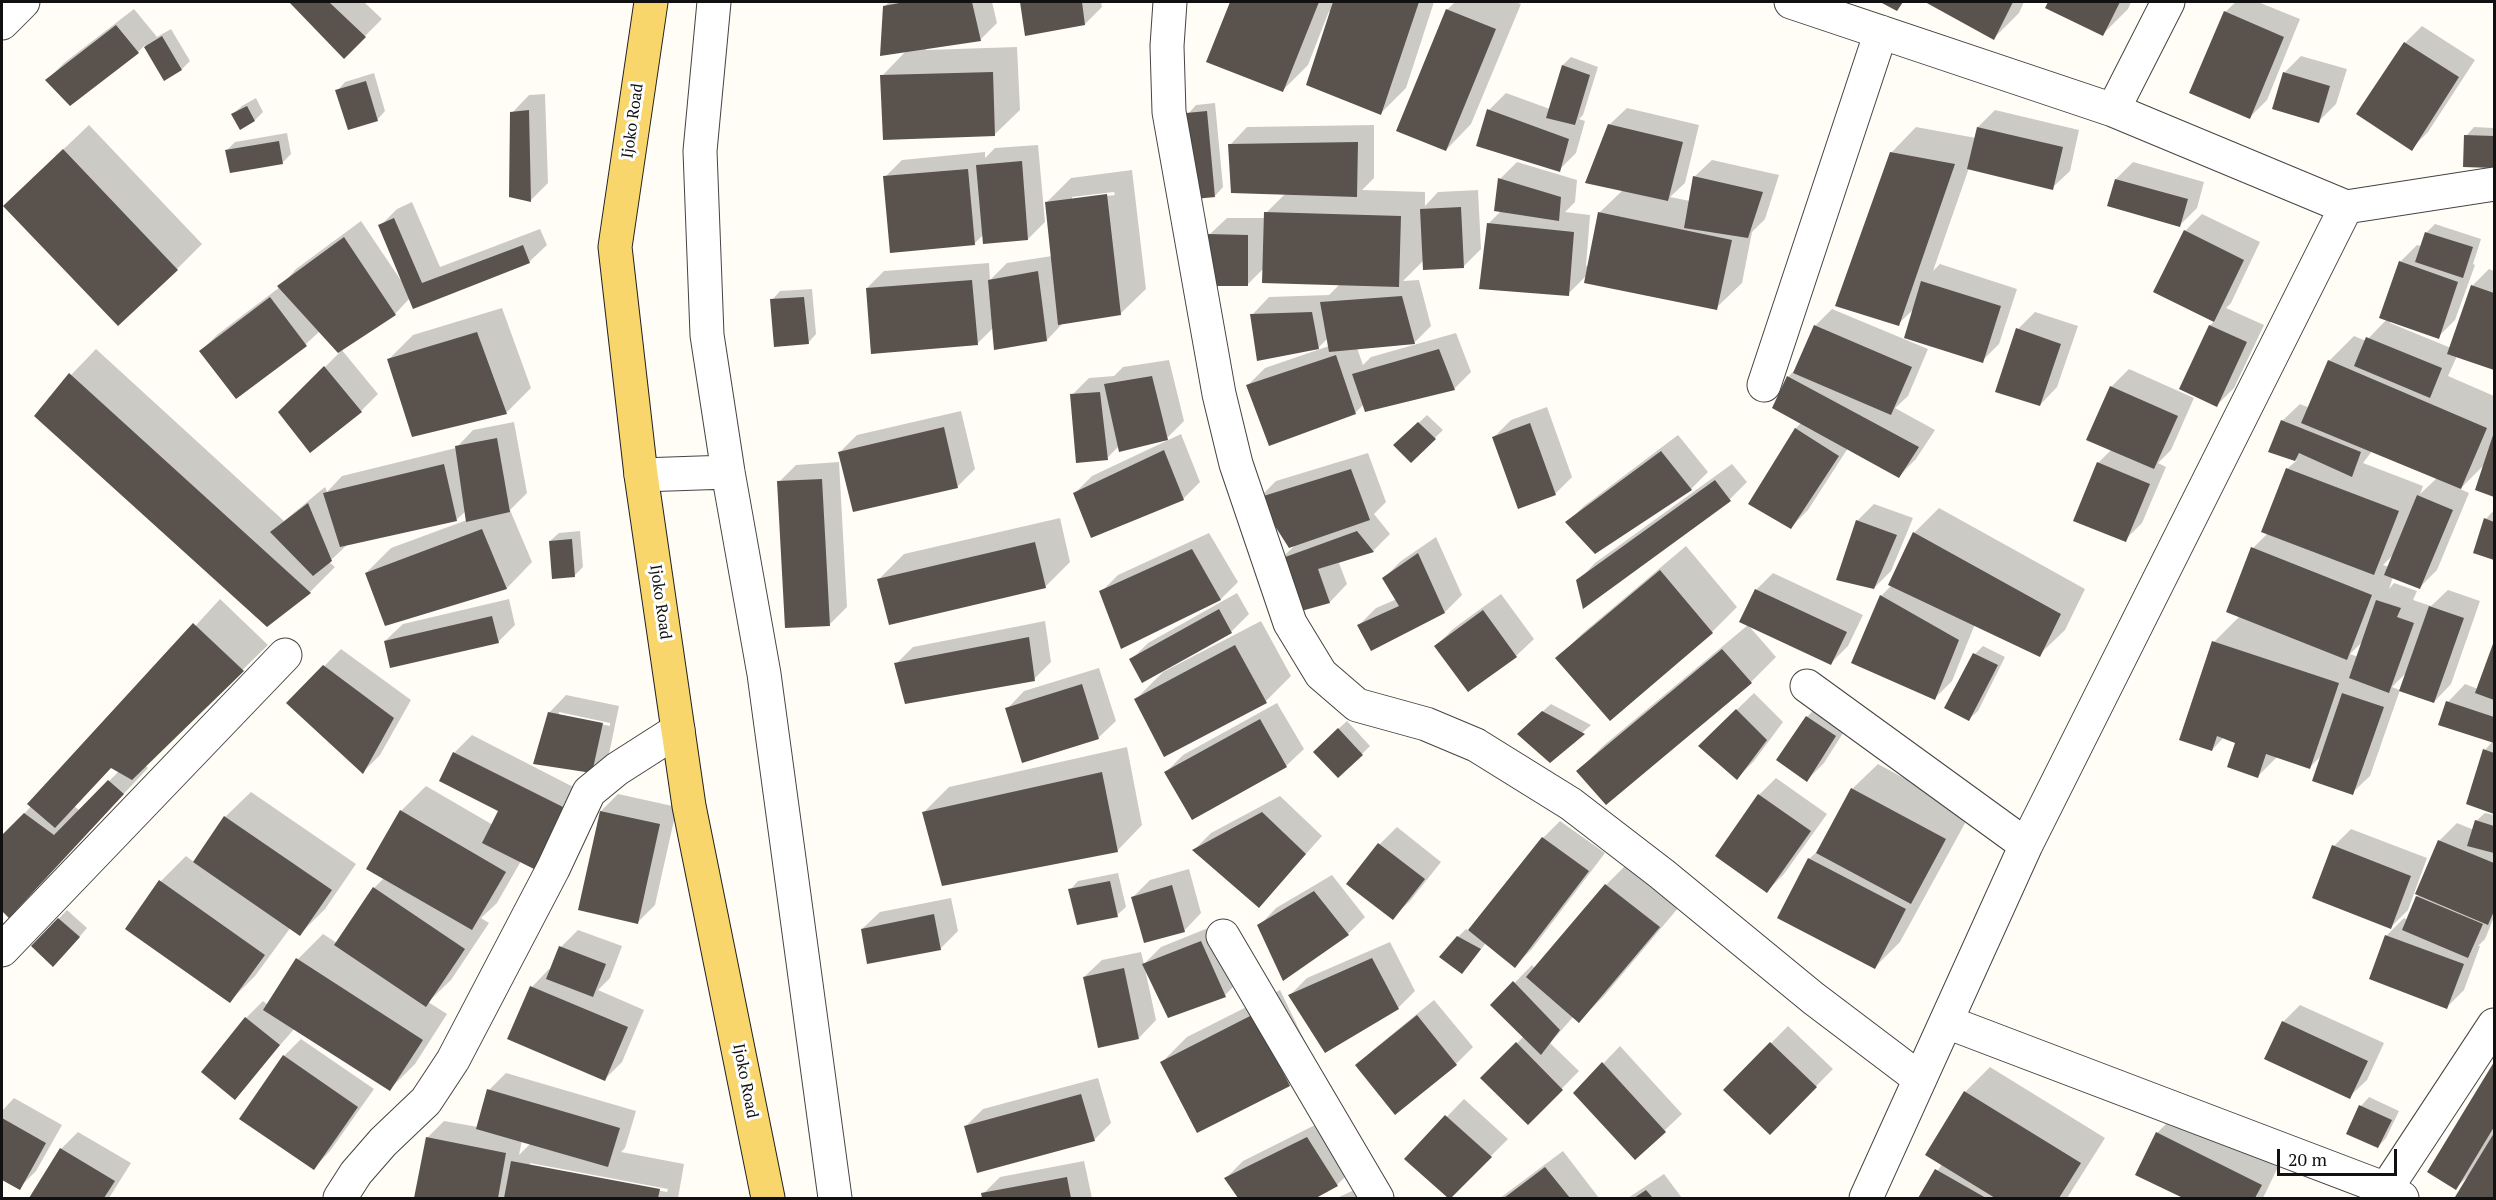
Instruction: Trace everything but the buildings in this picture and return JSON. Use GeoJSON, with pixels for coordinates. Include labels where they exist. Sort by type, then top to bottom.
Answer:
{"type":"FeatureCollection","features":[{"type":"Feature","properties":{"kind":"main road","name":"Ijoko Road"},"geometry":{"type":"LineString","coordinates":[[651,2],[615,247],[641,475],[689,806],[768,1198]]}},
{"type":"Feature","properties":{"kind":"street"},"geometry":{"type":"LineString","coordinates":[[2,23],[23,2]]}},
{"type":"Feature","properties":{"kind":"street"},"geometry":{"type":"LineString","coordinates":[[714,2],[700,151],[707,335],[728,472],[764,674],[835,1198]]}},
{"type":"Feature","properties":{"kind":"street"},"geometry":{"type":"LineString","coordinates":[[1170,2],[1167,46],[1169,112],[1219,393],[1236,464],[1290,623],[1321,674],[1357,705],[1426,724],[1476,745],[1571,804],[1662,874],[1813,998],[1920,1078]]}},
{"type":"Feature","properties":{"kind":"street"},"geometry":{"type":"LineString","coordinates":[[1791,2],[2113,110],[2346,207],[2494,184]]}},
{"type":"Feature","properties":{"kind":"street"},"geometry":{"type":"LineString","coordinates":[[2113,110],[2168,2]]}},
{"type":"Feature","properties":{"kind":"street"},"geometry":{"type":"LineString","coordinates":[[1764,385],[1881,32]]}},
{"type":"Feature","properties":{"kind":"street"},"geometry":{"type":"LineString","coordinates":[[1866,1198],[2026,845],[2346,207]]}},
{"type":"Feature","properties":{"kind":"street"},"geometry":{"type":"LineString","coordinates":[[641,475],[728,472]]}},
{"type":"Feature","properties":{"kind":"street"},"geometry":{"type":"LineString","coordinates":[[2,950],[285,655]]}},
{"type":"Feature","properties":{"kind":"street"},"geometry":{"type":"LineString","coordinates":[[1807,686],[2026,845]]}},
{"type":"Feature","properties":{"kind":"street"},"geometry":{"type":"LineString","coordinates":[[340,1198],[369,1158],[426,1101],[453,1060],[553,869],[589,792],[617,769],[678,730]]}},
{"type":"Feature","properties":{"kind":"street"},"geometry":{"type":"LineString","coordinates":[[1223,936],[1377,1198]]}},
{"type":"Feature","properties":{"kind":"street"},"geometry":{"type":"LineString","coordinates":[[1947,1022],[2389,1195],[2494,1025]]}}]}
